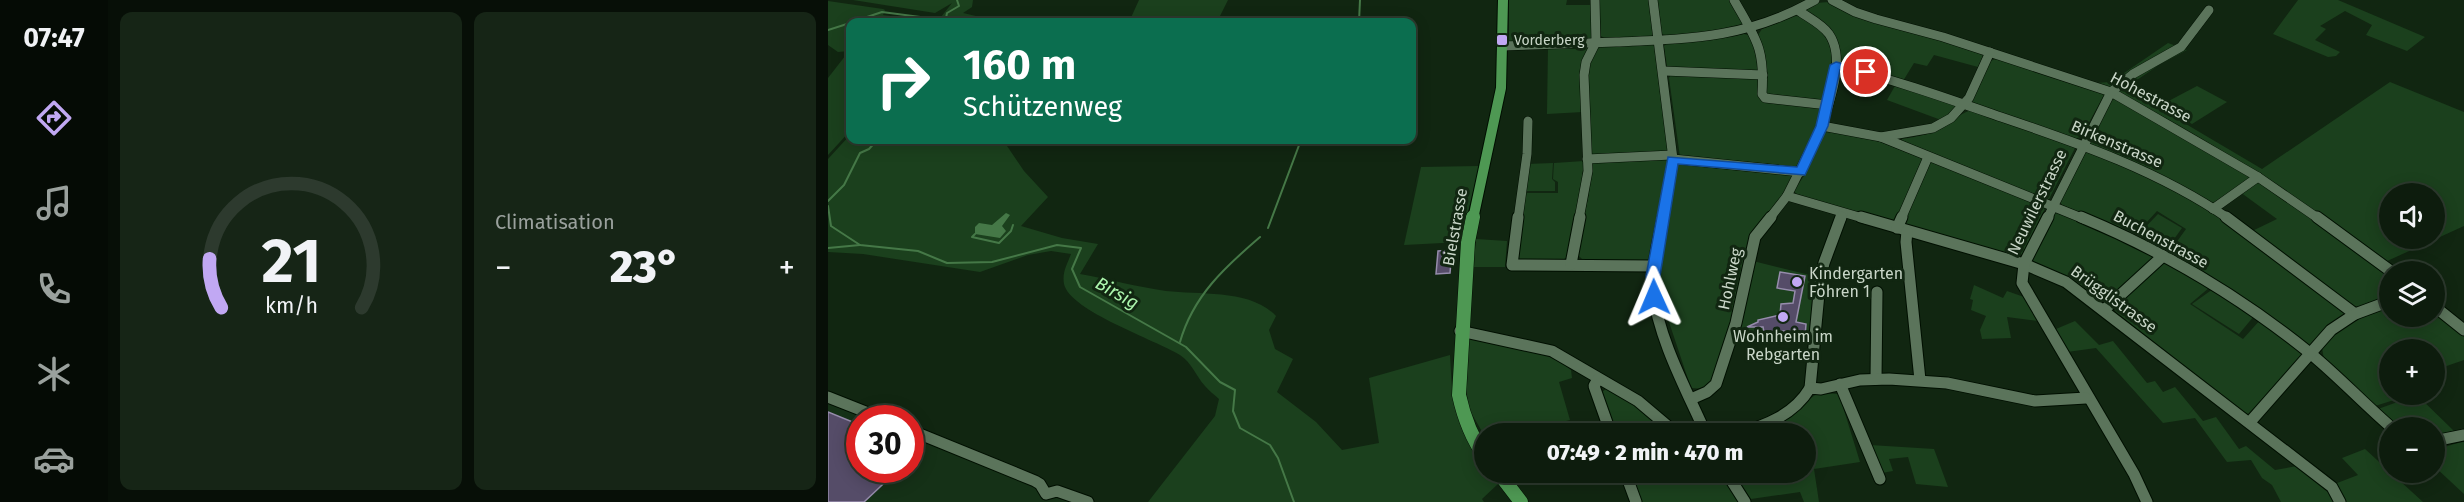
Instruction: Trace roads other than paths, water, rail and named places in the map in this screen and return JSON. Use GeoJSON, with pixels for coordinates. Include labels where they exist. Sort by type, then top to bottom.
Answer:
{"type":"FeatureCollection","features":[{"type":"Feature","properties":{"kind":"main road","name":"Bielstrasse"},"geometry":{"type":"LineString","coordinates":[[1474,439],[1459,395],[1460,330],[1468,242],[1499,106],[1503,0]]}},
{"type":"Feature","properties":{"kind":"main road"},"geometry":{"type":"LineString","coordinates":[[1506,483],[1521,502]]}},
{"type":"Feature","properties":{"kind":"street"},"geometry":{"type":"LineString","coordinates":[[1571,264],[1584,205],[1587,159],[1584,75],[1586,62],[1596,42],[1595,0]]}},
{"type":"Feature","properties":{"kind":"street"},"geometry":{"type":"LineString","coordinates":[[1653,0],[1664,71],[1672,157],[1652,280],[1654,295],[1690,399],[1701,423]]}},
{"type":"Feature","properties":{"kind":"street"},"geometry":{"type":"LineString","coordinates":[[1734,0],[1759,44],[1764,66],[1762,94],[1765,98],[1828,105]]}},
{"type":"Feature","properties":{"kind":"street"},"geometry":{"type":"LineString","coordinates":[[1502,46],[1714,37],[1750,30],[1799,11],[1815,0]]}},
{"type":"Feature","properties":{"kind":"street","name":"Hohestrasse"},"geometry":{"type":"LineString","coordinates":[[1832,0],[1855,12],[1876,19],[1990,52],[2111,92],[2258,177],[2379,262]]}},
{"type":"Feature","properties":{"kind":"street","name":"Neuwilerstrasse"},"geometry":{"type":"LineString","coordinates":[[2147,502],[2134,474],[2086,398],[2027,294],[2022,283],[2024,264],[2111,92],[2127,79],[2178,50],[2209,10]]}},
{"type":"Feature","properties":{"kind":"street"},"geometry":{"type":"LineString","coordinates":[[1799,11],[1828,33],[1834,43],[1836,65]]}},
{"type":"Feature","properties":{"kind":"street"},"geometry":{"type":"LineString","coordinates":[[1822,126],[1881,137],[1894,137],[1933,128],[1951,118],[1965,104],[1990,52]]}},
{"type":"Feature","properties":{"kind":"street","name":"Birkenstrasse"},"geometry":{"type":"LineString","coordinates":[[1836,65],[1866,72],[1965,104],[2084,145],[2147,171],[2213,209],[2355,314]]}},
{"type":"Feature","properties":{"kind":"street","name":"Hohlweg"},"geometry":{"type":"LineString","coordinates":[[1690,399],[1707,392],[1716,384],[1736,322],[1755,237],[1787,196],[1801,172],[1822,126],[1836,65]]}},
{"type":"Feature","properties":{"kind":"street"},"geometry":{"type":"LineString","coordinates":[[1664,71],[1763,75]]}},
{"type":"Feature","properties":{"kind":"street"},"geometry":{"type":"LineString","coordinates":[[1527,121],[1527,154],[1512,265],[1654,266]]}},
{"type":"Feature","properties":{"kind":"street","name":"Buchenstrasse"},"geometry":{"type":"LineString","coordinates":[[1881,137],[2053,206],[2163,256],[2222,290],[2311,354],[2380,417]]}},
{"type":"Feature","properties":{"kind":"street"},"geometry":{"type":"LineString","coordinates":[[1587,159],[1672,157],[1801,172]]}},
{"type":"Feature","properties":{"kind":"street"},"geometry":{"type":"LineString","coordinates":[[1920,380],[1906,242],[1902,229],[1928,157]]}},
{"type":"Feature","properties":{"kind":"street"},"geometry":{"type":"LineString","coordinates":[[2213,209],[2258,177]]}},
{"type":"Feature","properties":{"kind":"street","name":"Brügglistrasse"},"geometry":{"type":"LineString","coordinates":[[1787,196],[2024,264],[2066,282],[2332,487],[2340,502]]}},
{"type":"Feature","properties":{"kind":"street"},"geometry":{"type":"LineString","coordinates":[[1768,423],[1805,398],[1810,388],[1820,283],[1843,213]]}},
{"type":"Feature","properties":{"kind":"street"},"geometry":{"type":"LineString","coordinates":[[2104,310],[2163,256]]}},
{"type":"Feature","properties":{"kind":"street"},"geometry":{"type":"LineString","coordinates":[[1876,379],[1877,292]]}},
{"type":"Feature","properties":{"kind":"street"},"geometry":{"type":"LineString","coordinates":[[2250,422],[2331,330],[2355,314],[2379,305]]}},
{"type":"Feature","properties":{"kind":"street"},"geometry":{"type":"LineString","coordinates":[[2445,315],[2464,330]]}},
{"type":"Feature","properties":{"kind":"street"},"geometry":{"type":"LineString","coordinates":[[1460,330],[1552,351],[1638,401],[1664,423]]}},
{"type":"Feature","properties":{"kind":"street"},"geometry":{"type":"LineString","coordinates":[[1598,379],[1594,386],[1607,423]]}},
{"type":"Feature","properties":{"kind":"street"},"geometry":{"type":"LineString","coordinates":[[1810,388],[1821,389],[1876,379],[1920,380],[2035,401],[2086,398]]}},
{"type":"Feature","properties":{"kind":"street"},"geometry":{"type":"LineString","coordinates":[[1840,384],[1880,479]]}},
{"type":"Feature","properties":{"kind":"street"},"geometry":{"type":"LineString","coordinates":[[828,398],[847,405]]}},
{"type":"Feature","properties":{"kind":"street"},"geometry":{"type":"LineString","coordinates":[[2445,439],[2464,435]]}},
{"type":"Feature","properties":{"kind":"street"},"geometry":{"type":"LineString","coordinates":[[924,436],[1035,481],[1040,484],[1041,498],[1057,491],[1088,502]]}},
{"type":"Feature","properties":{"kind":"street"},"geometry":{"type":"LineString","coordinates":[[1629,483],[1636,502]]}},
{"type":"Feature","properties":{"kind":"street"},"geometry":{"type":"LineString","coordinates":[[1733,483],[1745,502]]}},
{"type":"Feature","properties":{"kind":"waterway","name":"Birsig"},"geometry":{"type":"LineString","coordinates":[[946,18],[947,13],[959,6],[957,0]]}},
{"type":"Feature","properties":{"kind":"waterway"},"geometry":{"type":"LineString","coordinates":[[1359,18],[1360,0]]}},
{"type":"Feature","properties":{"kind":"waterway"},"geometry":{"type":"LineString","coordinates":[[864,18],[882,12],[928,18]]}},
{"type":"Feature","properties":{"kind":"waterway"},"geometry":{"type":"LineString","coordinates":[[828,30],[846,24]]}},
{"type":"Feature","properties":{"kind":"waterway","name":"Birsig"},"geometry":{"type":"LineString","coordinates":[[828,201],[844,185],[860,153],[873,144]]}},
{"type":"Feature","properties":{"kind":"waterway"},"geometry":{"type":"LineString","coordinates":[[1268,228],[1300,144]]}},
{"type":"Feature","properties":{"kind":"waterway","name":"Birsig"},"geometry":{"type":"LineString","coordinates":[[828,206],[831,226],[860,245]]}},
{"type":"Feature","properties":{"kind":"waterway"},"geometry":{"type":"LineString","coordinates":[[975,234],[972,237],[999,243],[1011,231],[1013,225]]}},
{"type":"Feature","properties":{"kind":"waterway"},"geometry":{"type":"LineString","coordinates":[[1180,342],[1193,310],[1202,296],[1223,271],[1260,237]]}},
{"type":"Feature","properties":{"kind":"waterway"},"geometry":{"type":"LineString","coordinates":[[828,248],[860,245]]}},
{"type":"Feature","properties":{"kind":"waterway","name":"Birsig"},"geometry":{"type":"LineString","coordinates":[[860,245],[918,251],[947,263],[992,262],[1057,245],[1081,248],[1072,269],[1080,287],[1186,347],[1220,382],[1235,390],[1233,411],[1240,428],[1270,445],[1278,458],[1294,502]]}},
{"type":"Feature","properties":{"kind":"place","name":"Vorderberg"},"geometry":{"type":"Point","coordinates":[1502,40]}},
{"type":"Feature","properties":{"kind":"place","name":"Kindergarten Föhren 1"},"geometry":{"type":"Point","coordinates":[1797,282]}},
{"type":"Feature","properties":{"kind":"place","name":"Wohnheim im Rebgarten"},"geometry":{"type":"Point","coordinates":[1783,317]}}]}
